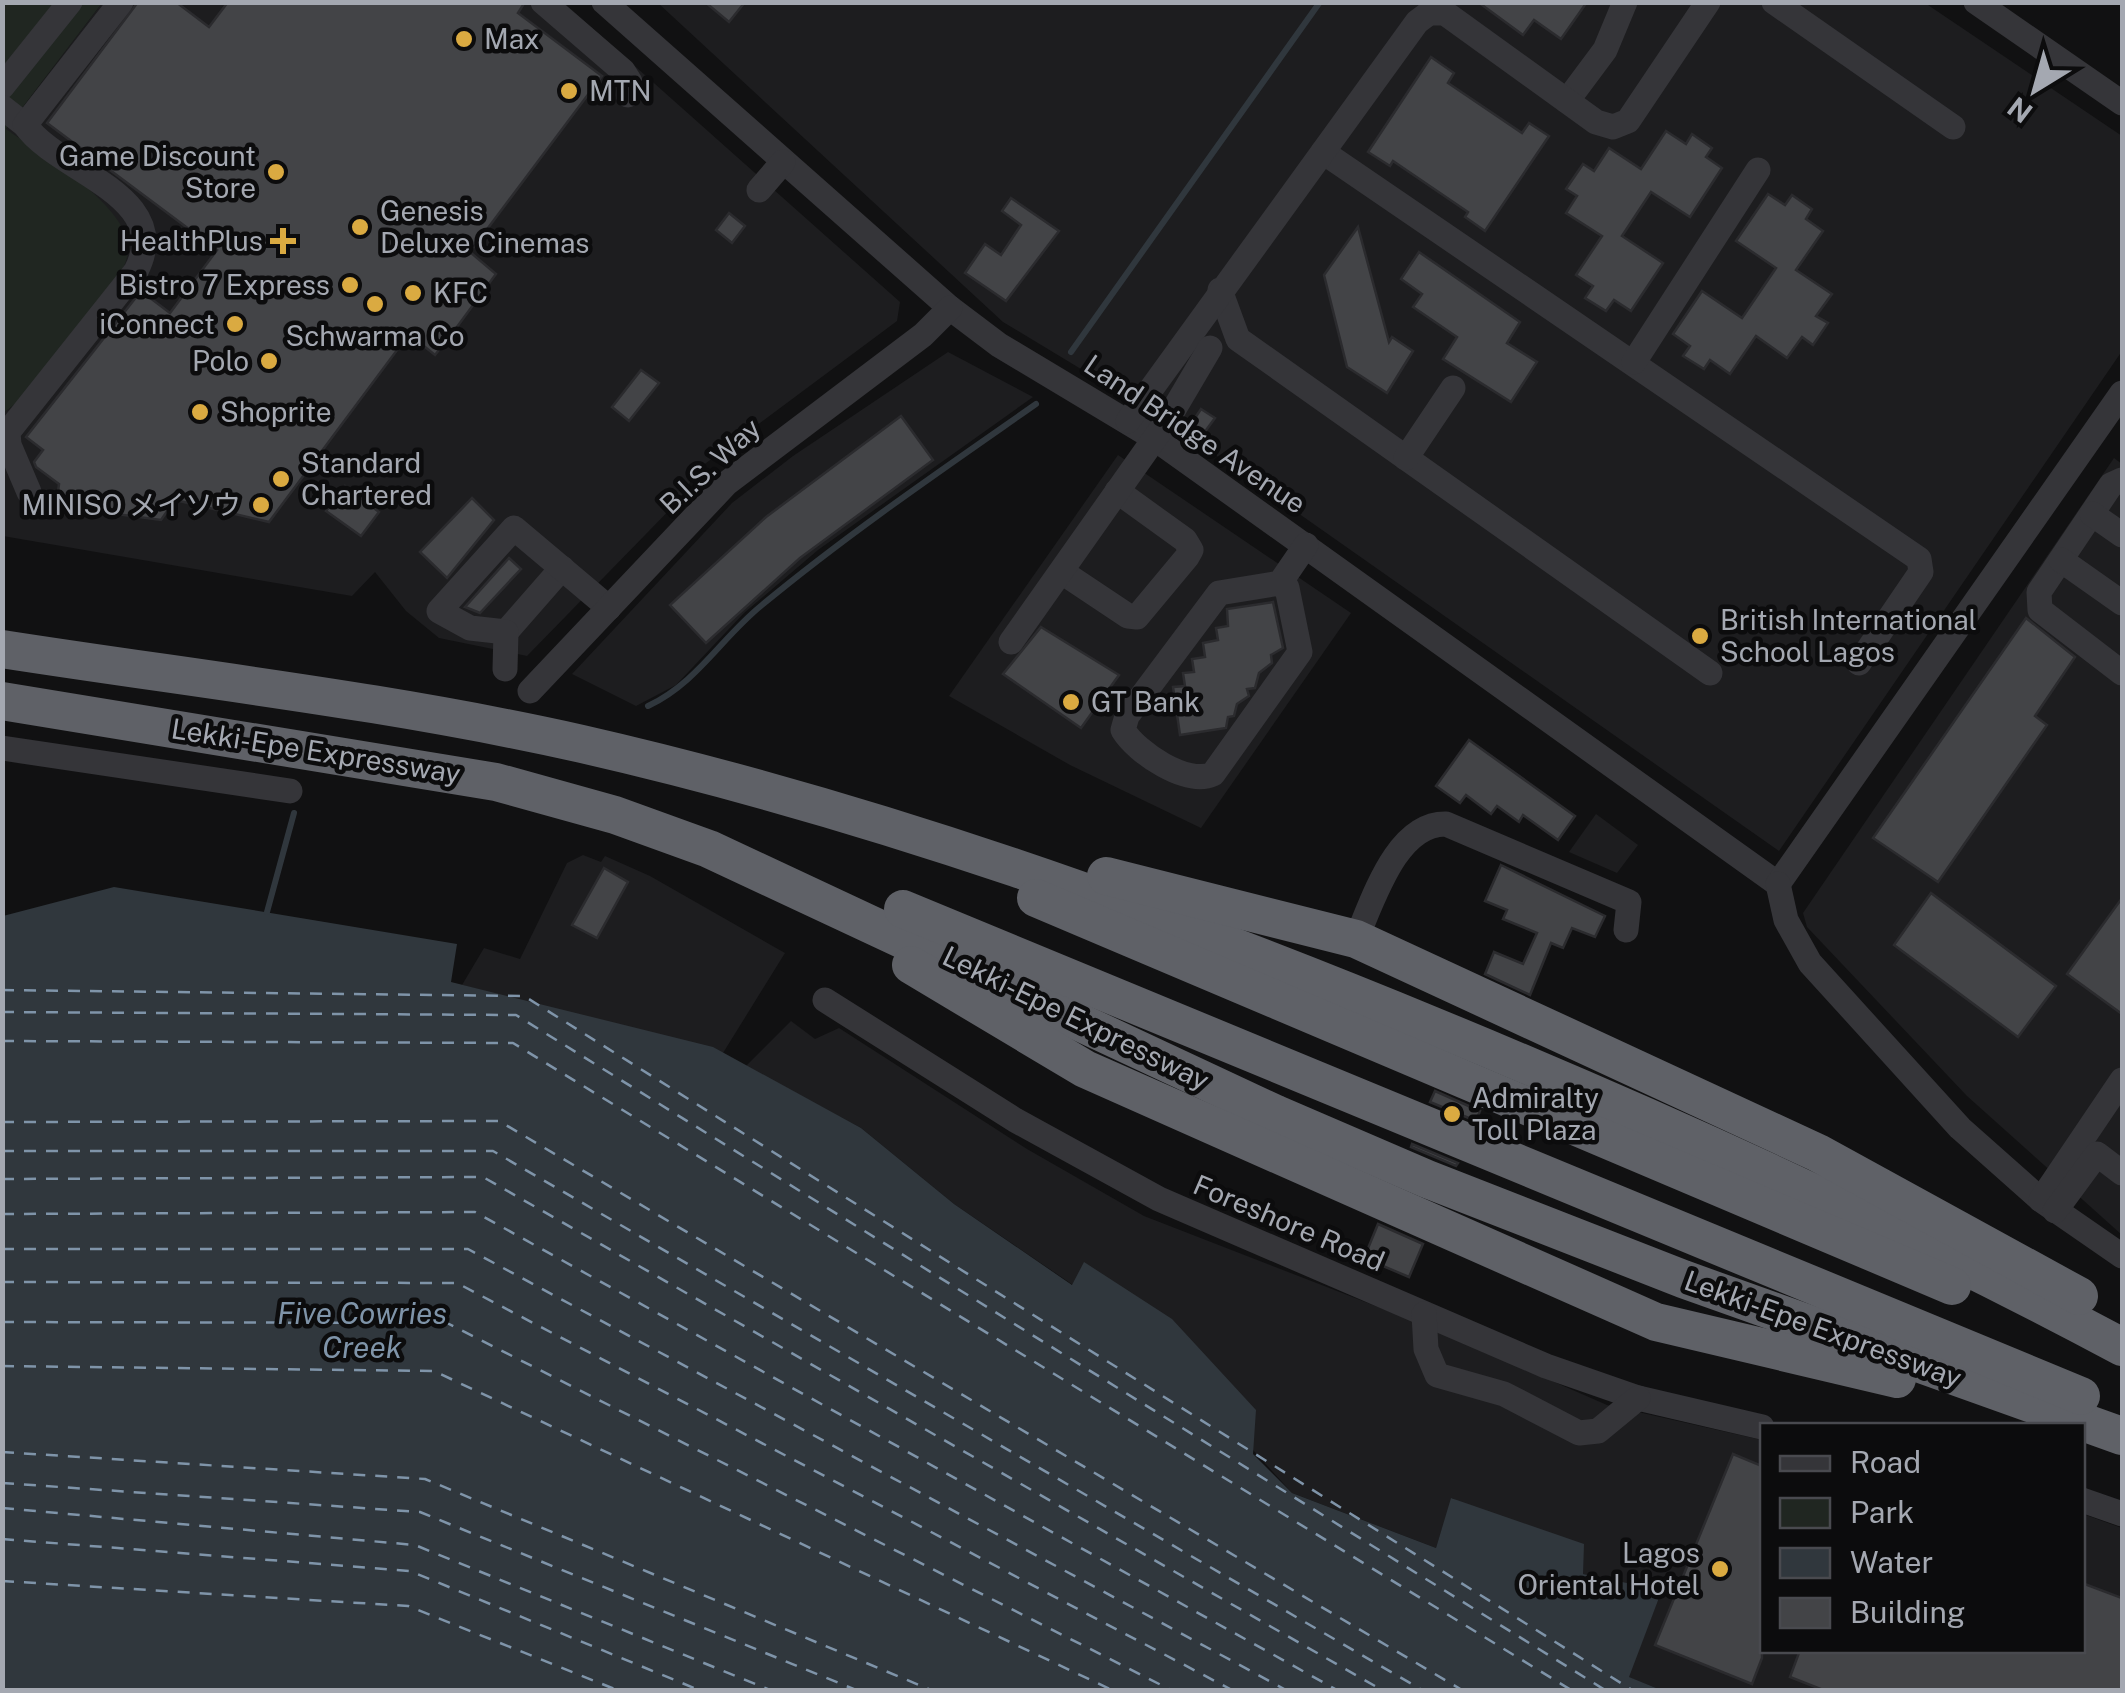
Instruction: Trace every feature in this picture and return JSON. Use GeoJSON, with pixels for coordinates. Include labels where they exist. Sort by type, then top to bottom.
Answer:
{"type":"FeatureCollection","features":[{"type":"Feature","properties":{"kind":"highway","name":"Lekki-Epe Expressway"},"geometry":{"type":"LineString","coordinates":[[2,649],[474,722],[585,745],[964,849],[1138,910],[1447,1031],[1702,1138],[2122,1348]]}},
{"type":"Feature","properties":{"kind":"highway","name":"Lekki-Epe Expressway"},"geometry":{"type":"LineString","coordinates":[[2,701],[496,782],[615,814],[710,849],[1276,1114],[1426,1179],[1683,1280],[2115,1426]]}},
{"type":"Feature","properties":{"kind":"highway"},"geometry":{"type":"LineString","coordinates":[[826,810],[2122,1361]]}},
{"type":"Feature","properties":{"kind":"highway"},"geometry":{"type":"LineString","coordinates":[[826,810],[886,820],[1356,940],[1818,1153],[2122,1320]]}},
{"type":"Feature","properties":{"kind":"highway"},"geometry":{"type":"LineString","coordinates":[[710,849],[901,909],[2115,1426]]}},
{"type":"Feature","properties":{"kind":"highway"},"geometry":{"type":"LineString","coordinates":[[1093,988],[1122,969],[1122,952],[1110,930]]}},
{"type":"Feature","properties":{"kind":"street"},"geometry":{"type":"LineString","coordinates":[[2,87],[70,2]]}},
{"type":"Feature","properties":{"kind":"street"},"geometry":{"type":"LineString","coordinates":[[25,124],[121,2]]}},
{"type":"Feature","properties":{"kind":"street"},"geometry":{"type":"LineString","coordinates":[[543,2],[623,71],[630,82],[628,94]]}},
{"type":"Feature","properties":{"kind":"street","name":"Land Bridge Avenue"},"geometry":{"type":"LineString","coordinates":[[604,2],[950,308],[1000,345],[1154,438],[1778,884]]}},
{"type":"Feature","properties":{"kind":"street"},"geometry":{"type":"LineString","coordinates":[[1567,101],[1605,50],[1625,2]]}},
{"type":"Feature","properties":{"kind":"street"},"geometry":{"type":"LineString","coordinates":[[1011,642],[1154,438],[1220,290],[1416,22],[1429,13],[1444,13],[1596,122],[1612,127],[1628,121],[1708,2]]}},
{"type":"Feature","properties":{"kind":"street"},"geometry":{"type":"LineString","coordinates":[[1774,2],[1953,126]]}},
{"type":"Feature","properties":{"kind":"street"},"geometry":{"type":"LineString","coordinates":[[1976,2],[2122,104]]}},
{"type":"Feature","properties":{"kind":"street"},"geometry":{"type":"LineString","coordinates":[[2,107],[137,212],[146,241],[136,271],[8,432],[8,445],[29,492]]}},
{"type":"Feature","properties":{"kind":"street"},"geometry":{"type":"LineString","coordinates":[[1323,152],[1919,559],[1921,572],[1859,663]]}},
{"type":"Feature","properties":{"kind":"street"},"geometry":{"type":"LineString","coordinates":[[759,190],[783,162]]}},
{"type":"Feature","properties":{"kind":"street"},"geometry":{"type":"LineString","coordinates":[[1634,362],[1758,170]]}},
{"type":"Feature","properties":{"kind":"street"},"geometry":{"type":"LineString","coordinates":[[1220,290],[1238,339],[1710,673]]}},
{"type":"Feature","properties":{"kind":"street","name":"B.I.S. Way"},"geometry":{"type":"LineString","coordinates":[[530,692],[727,483],[922,335],[950,308]]}},
{"type":"Feature","properties":{"kind":"street"},"geometry":{"type":"LineString","coordinates":[[1128,421],[1200,340],[1238,339]]}},
{"type":"Feature","properties":{"kind":"street"},"geometry":{"type":"LineString","coordinates":[[1406,458],[1453,388]]}},
{"type":"Feature","properties":{"kind":"street"},"geometry":{"type":"LineString","coordinates":[[2118,408],[1778,884],[1786,920],[1810,963],[1960,1128],[2048,1206],[2122,1256]]}},
{"type":"Feature","properties":{"kind":"street"},"geometry":{"type":"LineString","coordinates":[[2122,480],[2111,485],[2039,592],[2040,610],[2122,673]]}},
{"type":"Feature","properties":{"kind":"street"},"geometry":{"type":"LineString","coordinates":[[1062,572],[1128,616],[1137,617],[1187,557],[1191,550],[1185,540],[1117,490]]}},
{"type":"Feature","properties":{"kind":"street"},"geometry":{"type":"LineString","coordinates":[[2092,514],[2122,536]]}},
{"type":"Feature","properties":{"kind":"street"},"geometry":{"type":"LineString","coordinates":[[506,632],[470,628],[440,610],[514,528],[609,608]]}},
{"type":"Feature","properties":{"kind":"street"},"geometry":{"type":"LineString","coordinates":[[1280,583],[1287,588],[1300,652],[1213,774],[1201,779],[1187,777],[1130,740],[1123,730],[1127,716],[1219,592],[1280,583],[1306,545]]}},
{"type":"Feature","properties":{"kind":"street"},"geometry":{"type":"LineString","coordinates":[[2061,560],[2122,603]]}},
{"type":"Feature","properties":{"kind":"street"},"geometry":{"type":"LineString","coordinates":[[504,669],[506,632],[562,568]]}},
{"type":"Feature","properties":{"kind":"street"},"geometry":{"type":"LineString","coordinates":[[2,748],[290,791]]}},
{"type":"Feature","properties":{"kind":"street"},"geometry":{"type":"LineString","coordinates":[[1356,940],[1396,859],[1422,828],[1433,824],[1446,824],[1629,902],[1626,930]]}},
{"type":"Feature","properties":{"kind":"street","name":"Foreshore Road"},"geometry":{"type":"LineString","coordinates":[[825,1000],[1014,1120],[1107,1173],[1546,1366],[1638,1398],[1760,1427]]}},
{"type":"Feature","properties":{"kind":"street"},"geometry":{"type":"LineString","coordinates":[[2048,1206],[2122,1080]]}},
{"type":"Feature","properties":{"kind":"street"},"geometry":{"type":"LineString","coordinates":[[2048,1206],[2097,1154],[2122,1173]]}},
{"type":"Feature","properties":{"kind":"street"},"geometry":{"type":"LineString","coordinates":[[1424,1314],[1426,1349],[1437,1375],[1504,1394],[1579,1433],[1598,1431],[1638,1398]]}},
{"type":"Feature","properties":{"kind":"street"},"geometry":{"type":"LineString","coordinates":[[2085,1501],[2122,1514]]}},
{"type":"Feature","properties":{"kind":"shaded area"},"geometry":{"type":"Polygon","coordinates":[[[102,3],[564,3],[900,302],[897,321],[694,472],[685,494],[527,656],[439,638],[406,611],[375,572],[352,596],[3,536],[2,413],[27,397],[6,129],[102,3]]]}},
{"type":"Feature","properties":{"kind":"shaded area","name":"British International School Lagos"},"geometry":{"type":"Polygon","coordinates":[[[658,3],[1925,3],[2122,136],[2122,351],[1779,851],[1167,421],[1003,322],[658,3]]]}},
{"type":"Feature","properties":{"kind":"shaded area"},"geometry":{"type":"Polygon","coordinates":[[[948,352],[1033,397],[818,550],[744,613],[676,685],[636,706],[572,674],[732,503],[793,456],[948,352]]]}},
{"type":"Feature","properties":{"kind":"shaded area"},"geometry":{"type":"Polygon","coordinates":[[[1118,455],[1351,613],[1201,828],[1070,765],[949,696],[1118,455]]]}},
{"type":"Feature","properties":{"kind":"shaded area"},"geometry":{"type":"Polygon","coordinates":[[[2114,458],[2122,464],[2122,1235],[1967,1096],[1807,927],[1803,913],[2114,458]]]}},
{"type":"Feature","properties":{"kind":"shaded area"},"geometry":{"type":"Polygon","coordinates":[[[1596,814],[1638,845],[1617,873],[1569,852],[1596,814]]]}},
{"type":"Feature","properties":{"kind":"shaded area"},"geometry":{"type":"Polygon","coordinates":[[[583,855],[601,862],[605,856],[650,876],[785,953],[723,1053],[462,985],[484,948],[520,959],[567,863],[583,855]]]}},
{"type":"Feature","properties":{"kind":"shaded area"},"geometry":{"type":"Polygon","coordinates":[[[791,1021],[815,1039],[839,1028],[1027,1149],[1144,1216],[1422,1324],[1607,1405],[1760,1440],[1760,1653],[2085,1653],[2085,1515],[2122,1528],[2122,1690],[1661,1690],[1628,1677],[1662,1590],[1583,1574],[1452,1498],[1436,1548],[1292,1493],[1084,1263],[1073,1285],[954,1204],[861,1128],[746,1066],[791,1021]]]}},
{"type":"Feature","properties":{"kind":"green space"},"geometry":{"type":"Polygon","coordinates":[[[3,3],[102,3],[6,129],[63,168],[103,203],[127,239],[127,257],[115,283],[47,371],[3,413],[3,3]]]}},
{"type":"Feature","properties":{"kind":"water","name":"Five Cowries Creek"},"geometry":{"type":"Polygon","coordinates":[[[114,887],[457,944],[451,982],[713,1047],[861,1128],[954,1204],[1072,1285],[1084,1262],[1172,1319],[1256,1410],[1253,1454],[1292,1493],[1436,1548],[1451,1498],[1584,1544],[1583,1574],[1662,1590],[1629,1677],[1661,1690],[3,1690],[3,916],[114,887]]]}},
{"type":"Feature","properties":{"kind":"building"},"geometry":{"type":"Polygon","coordinates":[[[138,2],[176,2],[209,27],[228,2],[525,2],[518,13],[602,76],[470,252],[496,274],[454,331],[435,355],[409,334],[269,522],[175,500],[161,520],[56,506],[59,484],[36,467],[34,462],[43,450],[26,437],[141,291],[170,313],[217,250],[47,123],[138,2]]]}},
{"type":"Feature","properties":{"kind":"building"},"geometry":{"type":"Polygon","coordinates":[[[705,2],[745,2],[729,22],[705,2]]]}},
{"type":"Feature","properties":{"kind":"building"},"geometry":{"type":"Polygon","coordinates":[[[1478,2],[1587,2],[1561,39],[1534,20],[1523,35],[1478,2]]]}},
{"type":"Feature","properties":{"kind":"building"},"geometry":{"type":"Polygon","coordinates":[[[1431,57],[1454,73],[1448,83],[1522,133],[1529,123],[1549,136],[1485,231],[1465,217],[1468,212],[1393,161],[1390,166],[1368,152],[1431,57]]]}},
{"type":"Feature","properties":{"kind":"building"},"geometry":{"type":"Polygon","coordinates":[[[1666,131],[1686,144],[1692,134],[1712,148],[1706,157],[1722,168],[1690,217],[1651,192],[1622,236],[1663,263],[1631,311],[1614,300],[1606,311],[1585,298],[1593,286],[1576,275],[1602,236],[1566,213],[1577,196],[1566,189],[1583,164],[1594,171],[1609,148],[1641,169],[1666,131]]]}},
{"type":"Feature","properties":{"kind":"building"},"geometry":{"type":"Polygon","coordinates":[[[1768,194],[1785,205],[1792,195],[1812,209],[1806,219],[1823,231],[1796,270],[1832,294],[1816,316],[1828,323],[1813,345],[1802,337],[1787,358],[1756,336],[1730,374],[1710,360],[1704,369],[1683,356],[1690,346],[1673,334],[1702,291],[1742,318],[1776,268],[1736,241],[1768,194]]]}},
{"type":"Feature","properties":{"kind":"building"},"geometry":{"type":"Polygon","coordinates":[[[1011,198],[1059,231],[1006,301],[965,273],[985,244],[1001,255],[1021,225],[1002,211],[1011,198]]]}},
{"type":"Feature","properties":{"kind":"building"},"geometry":{"type":"Polygon","coordinates":[[[729,213],[745,226],[732,243],[716,230],[729,213]]]}},
{"type":"Feature","properties":{"kind":"building"},"geometry":{"type":"Polygon","coordinates":[[[1358,227],[1389,342],[1392,337],[1413,351],[1387,393],[1347,367],[1324,275],[1358,227]]]}},
{"type":"Feature","properties":{"kind":"building"},"geometry":{"type":"Polygon","coordinates":[[[1419,252],[1520,322],[1507,343],[1537,362],[1511,402],[1443,359],[1457,337],[1413,307],[1422,294],[1401,279],[1419,252]]]}},
{"type":"Feature","properties":{"kind":"building"},"geometry":{"type":"Polygon","coordinates":[[[641,370],[659,383],[629,421],[612,407],[641,370]]]}},
{"type":"Feature","properties":{"kind":"building"},"geometry":{"type":"Polygon","coordinates":[[[1201,409],[1215,418],[1204,433],[1191,424],[1201,409]]]}},
{"type":"Feature","properties":{"kind":"building"},"geometry":{"type":"Polygon","coordinates":[[[901,416],[933,460],[800,558],[706,643],[670,605],[766,517],[901,416]]]}},
{"type":"Feature","properties":{"kind":"building"},"geometry":{"type":"Polygon","coordinates":[[[345,486],[379,512],[361,536],[326,511],[345,486]]]}},
{"type":"Feature","properties":{"kind":"building"},"geometry":{"type":"Polygon","coordinates":[[[472,498],[494,520],[447,578],[420,552],[472,498]]]}},
{"type":"Feature","properties":{"kind":"building"},"geometry":{"type":"Polygon","coordinates":[[[509,558],[521,569],[480,613],[465,607],[509,558]]]}},
{"type":"Feature","properties":{"kind":"building"},"geometry":{"type":"Polygon","coordinates":[[[1273,602],[1283,648],[1271,655],[1272,663],[1259,673],[1255,688],[1247,689],[1249,696],[1237,704],[1226,728],[1180,735],[1173,687],[1185,686],[1183,673],[1194,672],[1192,659],[1205,657],[1203,643],[1218,640],[1216,628],[1228,626],[1227,609],[1273,602]]]}},
{"type":"Feature","properties":{"kind":"building"},"geometry":{"type":"Polygon","coordinates":[[[2026,618],[2075,657],[2035,716],[2047,725],[1938,882],[1873,838],[2026,618]]]}},
{"type":"Feature","properties":{"kind":"building","name":"GT Bank"},"geometry":{"type":"Polygon","coordinates":[[[1041,627],[1119,675],[1081,728],[1003,674],[1041,627]]]}},
{"type":"Feature","properties":{"kind":"building"},"geometry":{"type":"Polygon","coordinates":[[[1469,740],[1575,816],[1558,840],[1523,815],[1519,822],[1497,806],[1491,814],[1466,795],[1460,803],[1436,786],[1469,740]]]}},
{"type":"Feature","properties":{"kind":"building"},"geometry":{"type":"Polygon","coordinates":[[[1501,865],[1605,916],[1595,937],[1572,928],[1563,948],[1551,943],[1530,995],[1485,974],[1494,952],[1523,964],[1537,933],[1503,919],[1507,910],[1485,901],[1501,865]]]}},
{"type":"Feature","properties":{"kind":"building"},"geometry":{"type":"Polygon","coordinates":[[[604,868],[628,882],[597,938],[572,925],[604,868]]]}},
{"type":"Feature","properties":{"kind":"building"},"geometry":{"type":"Polygon","coordinates":[[[1931,893],[2056,986],[2018,1037],[1894,945],[1931,893]]]}},
{"type":"Feature","properties":{"kind":"building"},"geometry":{"type":"Polygon","coordinates":[[[2122,898],[2122,1014],[2067,974],[2122,898]]]}},
{"type":"Feature","properties":{"kind":"building"},"geometry":{"type":"Polygon","coordinates":[[[1435,1091],[1480,1111],[1476,1121],[1430,1102],[1435,1091]]]}},
{"type":"Feature","properties":{"kind":"building"},"geometry":{"type":"Polygon","coordinates":[[[1412,1144],[1458,1163],[1456,1166],[1411,1147],[1412,1144]]]}},
{"type":"Feature","properties":{"kind":"building"},"geometry":{"type":"Polygon","coordinates":[[[1378,1224],[1423,1244],[1409,1277],[1364,1258],[1378,1224]]]}},
{"type":"Feature","properties":{"kind":"building"},"geometry":{"type":"Polygon","coordinates":[[[1733,1454],[1760,1465],[1762,1658],[1752,1684],[1655,1645],[1733,1454]]]}},
{"type":"Feature","properties":{"kind":"building"},"geometry":{"type":"Polygon","coordinates":[[[2085,1584],[2122,1598],[2122,1690],[1823,1690],[1790,1677],[1799,1653],[2085,1653],[2085,1584]]]}},
{"type":"Feature","properties":{"kind":"waterway"},"geometry":{"type":"LineString","coordinates":[[1071,352],[1320,2]]}},
{"type":"Feature","properties":{"kind":"waterway"},"geometry":{"type":"LineString","coordinates":[[648,706],[695,673],[747,618],[795,578],[1036,404]]}},
{"type":"Feature","properties":{"kind":"waterway"},"geometry":{"type":"LineString","coordinates":[[267,912],[294,813]]}},
{"type":"Feature","properties":{"kind":"ferry route"},"geometry":{"type":"LineString","coordinates":[[2,990],[524,996],[1632,1690]]}},
{"type":"Feature","properties":{"kind":"ferry route"},"geometry":{"type":"LineString","coordinates":[[2,1012],[516,1015],[1605,1690]]}},
{"type":"Feature","properties":{"kind":"ferry route"},"geometry":{"type":"LineString","coordinates":[[2,1041],[513,1043],[1571,1690]]}},
{"type":"Feature","properties":{"kind":"ferry route"},"geometry":{"type":"LineString","coordinates":[[2,1122],[499,1121],[1462,1690]]}},
{"type":"Feature","properties":{"kind":"ferry route"},"geometry":{"type":"LineString","coordinates":[[2,1151],[493,1151],[1422,1690]]}},
{"type":"Feature","properties":{"kind":"ferry route"},"geometry":{"type":"LineString","coordinates":[[2,1179],[483,1177],[1382,1690]]}},
{"type":"Feature","properties":{"kind":"ferry route"},"geometry":{"type":"LineString","coordinates":[[2,1214],[475,1212],[1337,1690]]}},
{"type":"Feature","properties":{"kind":"ferry route"},"geometry":{"type":"LineString","coordinates":[[2,1249],[468,1249],[1286,1690]]}},
{"type":"Feature","properties":{"kind":"ferry route"},"geometry":{"type":"LineString","coordinates":[[2,1282],[457,1283],[1232,1690]]}},
{"type":"Feature","properties":{"kind":"ferry route"},"geometry":{"type":"LineString","coordinates":[[2,1322],[447,1323],[1171,1690]]}},
{"type":"Feature","properties":{"kind":"ferry route"},"geometry":{"type":"LineString","coordinates":[[2,1366],[434,1371],[1112,1690]]}},
{"type":"Feature","properties":{"kind":"ferry route"},"geometry":{"type":"LineString","coordinates":[[2,1452],[425,1479],[931,1690]]}},
{"type":"Feature","properties":{"kind":"ferry route"},"geometry":{"type":"LineString","coordinates":[[2,1483],[420,1512],[856,1690]]}},
{"type":"Feature","properties":{"kind":"ferry route"},"geometry":{"type":"LineString","coordinates":[[2,1508],[415,1545],[770,1690]]}},
{"type":"Feature","properties":{"kind":"ferry route"},"geometry":{"type":"LineString","coordinates":[[2,1539],[410,1571],[699,1690]]}},
{"type":"Feature","properties":{"kind":"ferry route"},"geometry":{"type":"LineString","coordinates":[[2,1581],[408,1606],[617,1690]]}},
{"type":"Feature","properties":{"kind":"place","name":"Max"},"geometry":{"type":"Point","coordinates":[464,39]}},
{"type":"Feature","properties":{"kind":"place","name":"MTN"},"geometry":{"type":"Point","coordinates":[569,91]}},
{"type":"Feature","properties":{"kind":"place","name":"Game Discount Store"},"geometry":{"type":"Point","coordinates":[276,172]}},
{"type":"Feature","properties":{"kind":"place","name":"Genesis Deluxe Cinemas"},"geometry":{"type":"Point","coordinates":[360,227]}},
{"type":"Feature","properties":{"kind":"place","name":"HealthPlus"},"geometry":{"type":"Point","coordinates":[283,241]}},
{"type":"Feature","properties":{"kind":"place","name":"Bistro 7 Express"},"geometry":{"type":"Point","coordinates":[350,285]}},
{"type":"Feature","properties":{"kind":"place","name":"KFC"},"geometry":{"type":"Point","coordinates":[413,293]}},
{"type":"Feature","properties":{"kind":"place","name":"Schwarma Co"},"geometry":{"type":"Point","coordinates":[375,304]}},
{"type":"Feature","properties":{"kind":"place","name":"iConnect"},"geometry":{"type":"Point","coordinates":[235,324]}},
{"type":"Feature","properties":{"kind":"place","name":"Polo"},"geometry":{"type":"Point","coordinates":[269,361]}},
{"type":"Feature","properties":{"kind":"place","name":"Shoprite"},"geometry":{"type":"Point","coordinates":[200,412]}},
{"type":"Feature","properties":{"kind":"place","name":"Standard Chartered"},"geometry":{"type":"Point","coordinates":[281,479]}},
{"type":"Feature","properties":{"kind":"place","name":"MINISO メイソウ"},"geometry":{"type":"Point","coordinates":[261,505]}},
{"type":"Feature","properties":{"kind":"place","name":"British International School Lagos"},"geometry":{"type":"Point","coordinates":[1700,636]}},
{"type":"Feature","properties":{"kind":"place","name":"GT Bank"},"geometry":{"type":"Point","coordinates":[1071,702]}},
{"type":"Feature","properties":{"kind":"place","name":"Admiralty Toll Plaza"},"geometry":{"type":"Point","coordinates":[1452,1114]}},
{"type":"Feature","properties":{"kind":"place","name":"Lagos Oriental Hotel"},"geometry":{"type":"Point","coordinates":[1720,1569]}}]}
